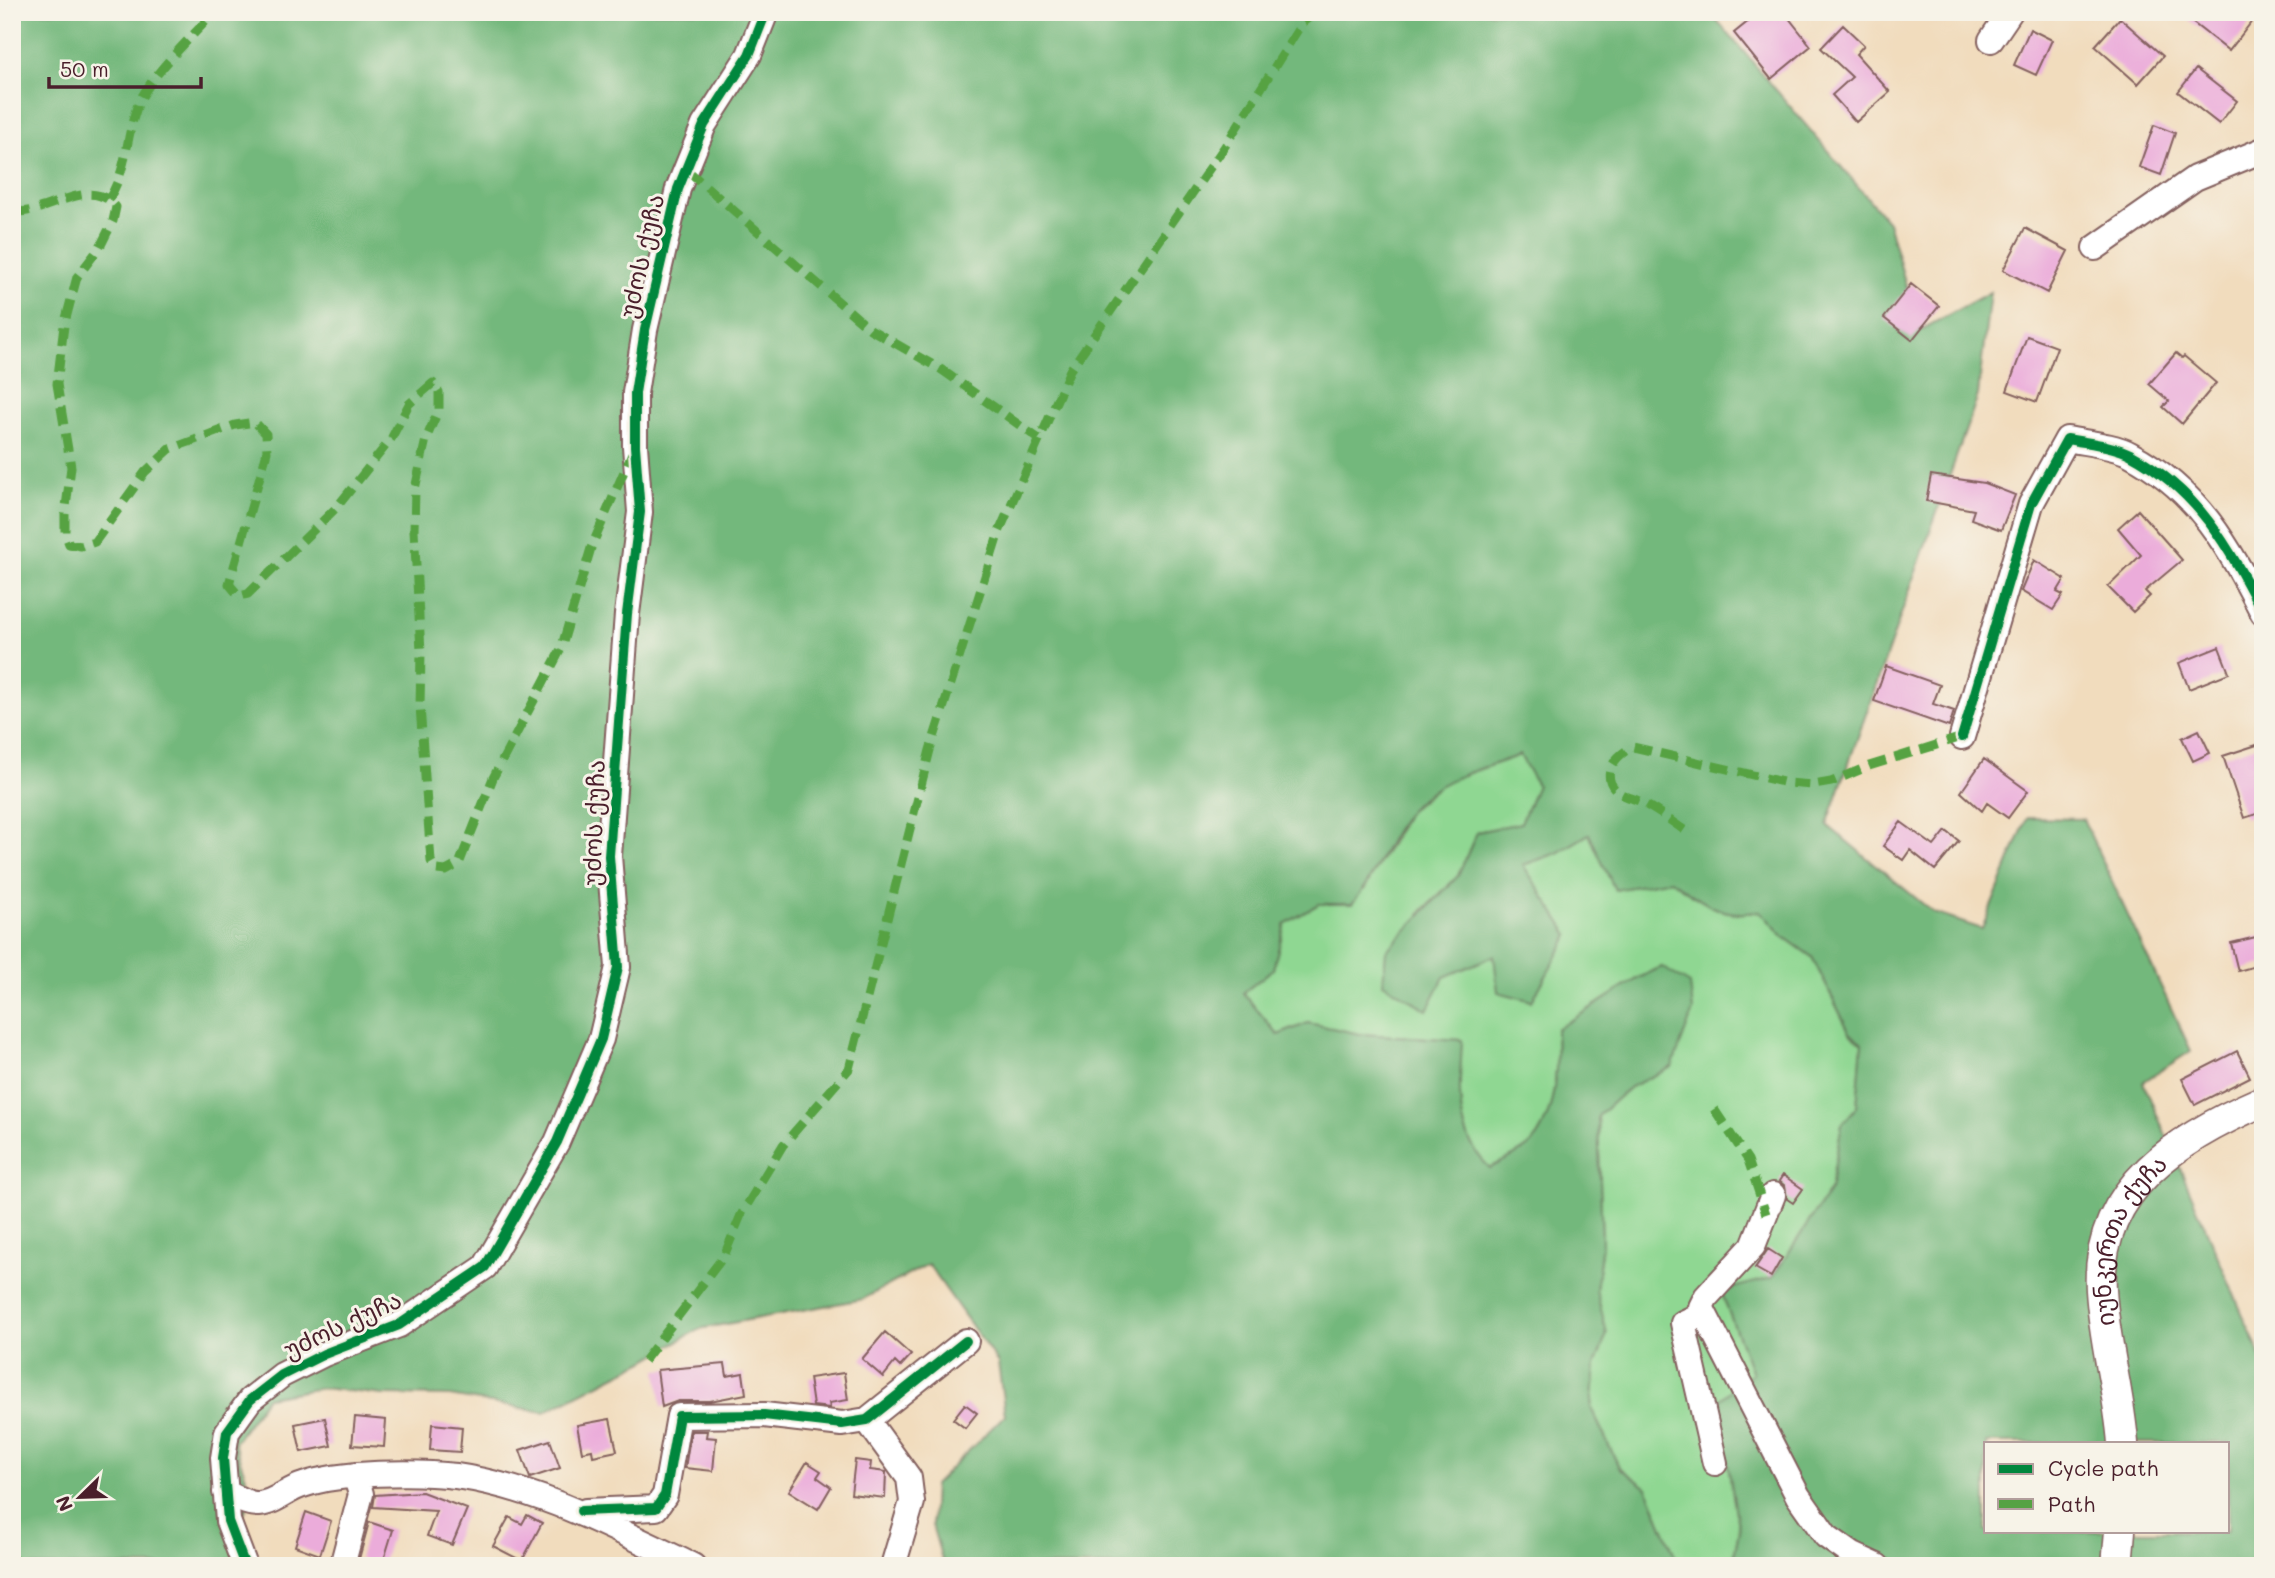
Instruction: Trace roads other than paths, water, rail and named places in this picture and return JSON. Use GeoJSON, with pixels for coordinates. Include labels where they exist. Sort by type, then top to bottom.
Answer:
{"type":"FeatureCollection","features":[{"type":"Feature","properties":{"kind":"main road","name":"იუნკერთა ქუჩა"},"geometry":{"type":"LineString","coordinates":[[2123,1442],[2119,1398],[2101,1287],[2109,1235],[2136,1183],[2156,1162],[2207,1125],[2263,1101]]}},
{"type":"Feature","properties":{"kind":"main road"},"geometry":{"type":"LineString","coordinates":[[2117,1566],[2120,1532]]}},
{"type":"Feature","properties":{"kind":"street","name":"უძოს ქუჩა"},"geometry":{"type":"LineString","coordinates":[[245,1566],[228,1521],[223,1458],[227,1432],[250,1400],[282,1375],[324,1354],[399,1325],[485,1267],[557,1142],[601,1039],[618,967],[609,856],[628,614],[640,512],[635,446],[635,393],[645,330],[678,189],[704,125],[750,55],[766,12]]}},
{"type":"Feature","properties":{"kind":"street"},"geometry":{"type":"LineString","coordinates":[[1991,40],[2010,12]]}},
{"type":"Feature","properties":{"kind":"street"},"geometry":{"type":"LineString","coordinates":[[2095,248],[2194,178],[2263,150]]}},
{"type":"Feature","properties":{"kind":"street"},"geometry":{"type":"LineString","coordinates":[[1962,737],[2031,504],[2067,439],[2128,453],[2186,493],[2225,540],[2263,613]]}},
{"type":"Feature","properties":{"kind":"street"},"geometry":{"type":"LineString","coordinates":[[1773,1195],[1753,1246],[1702,1301],[1704,1313],[1798,1496],[1826,1536],[1853,1555],[1877,1566]]}},
{"type":"Feature","properties":{"kind":"street"},"geometry":{"type":"LineString","coordinates":[[1704,1313],[1683,1323],[1715,1463]]}},
{"type":"Feature","properties":{"kind":"street"},"geometry":{"type":"LineString","coordinates":[[581,1511],[656,1508],[665,1495],[679,1416],[764,1415],[842,1424],[867,1420],[966,1341]]}},
{"type":"Feature","properties":{"kind":"street"},"geometry":{"type":"LineString","coordinates":[[867,1420],[909,1478],[912,1502],[893,1566]]}},
{"type":"Feature","properties":{"kind":"street"},"geometry":{"type":"LineString","coordinates":[[342,1566],[361,1494],[355,1475]]}},
{"type":"Feature","properties":{"kind":"street"},"geometry":{"type":"LineString","coordinates":[[225,1492],[248,1503],[261,1504],[302,1485],[355,1475],[454,1476],[503,1486],[581,1511],[693,1566]]}}]}
